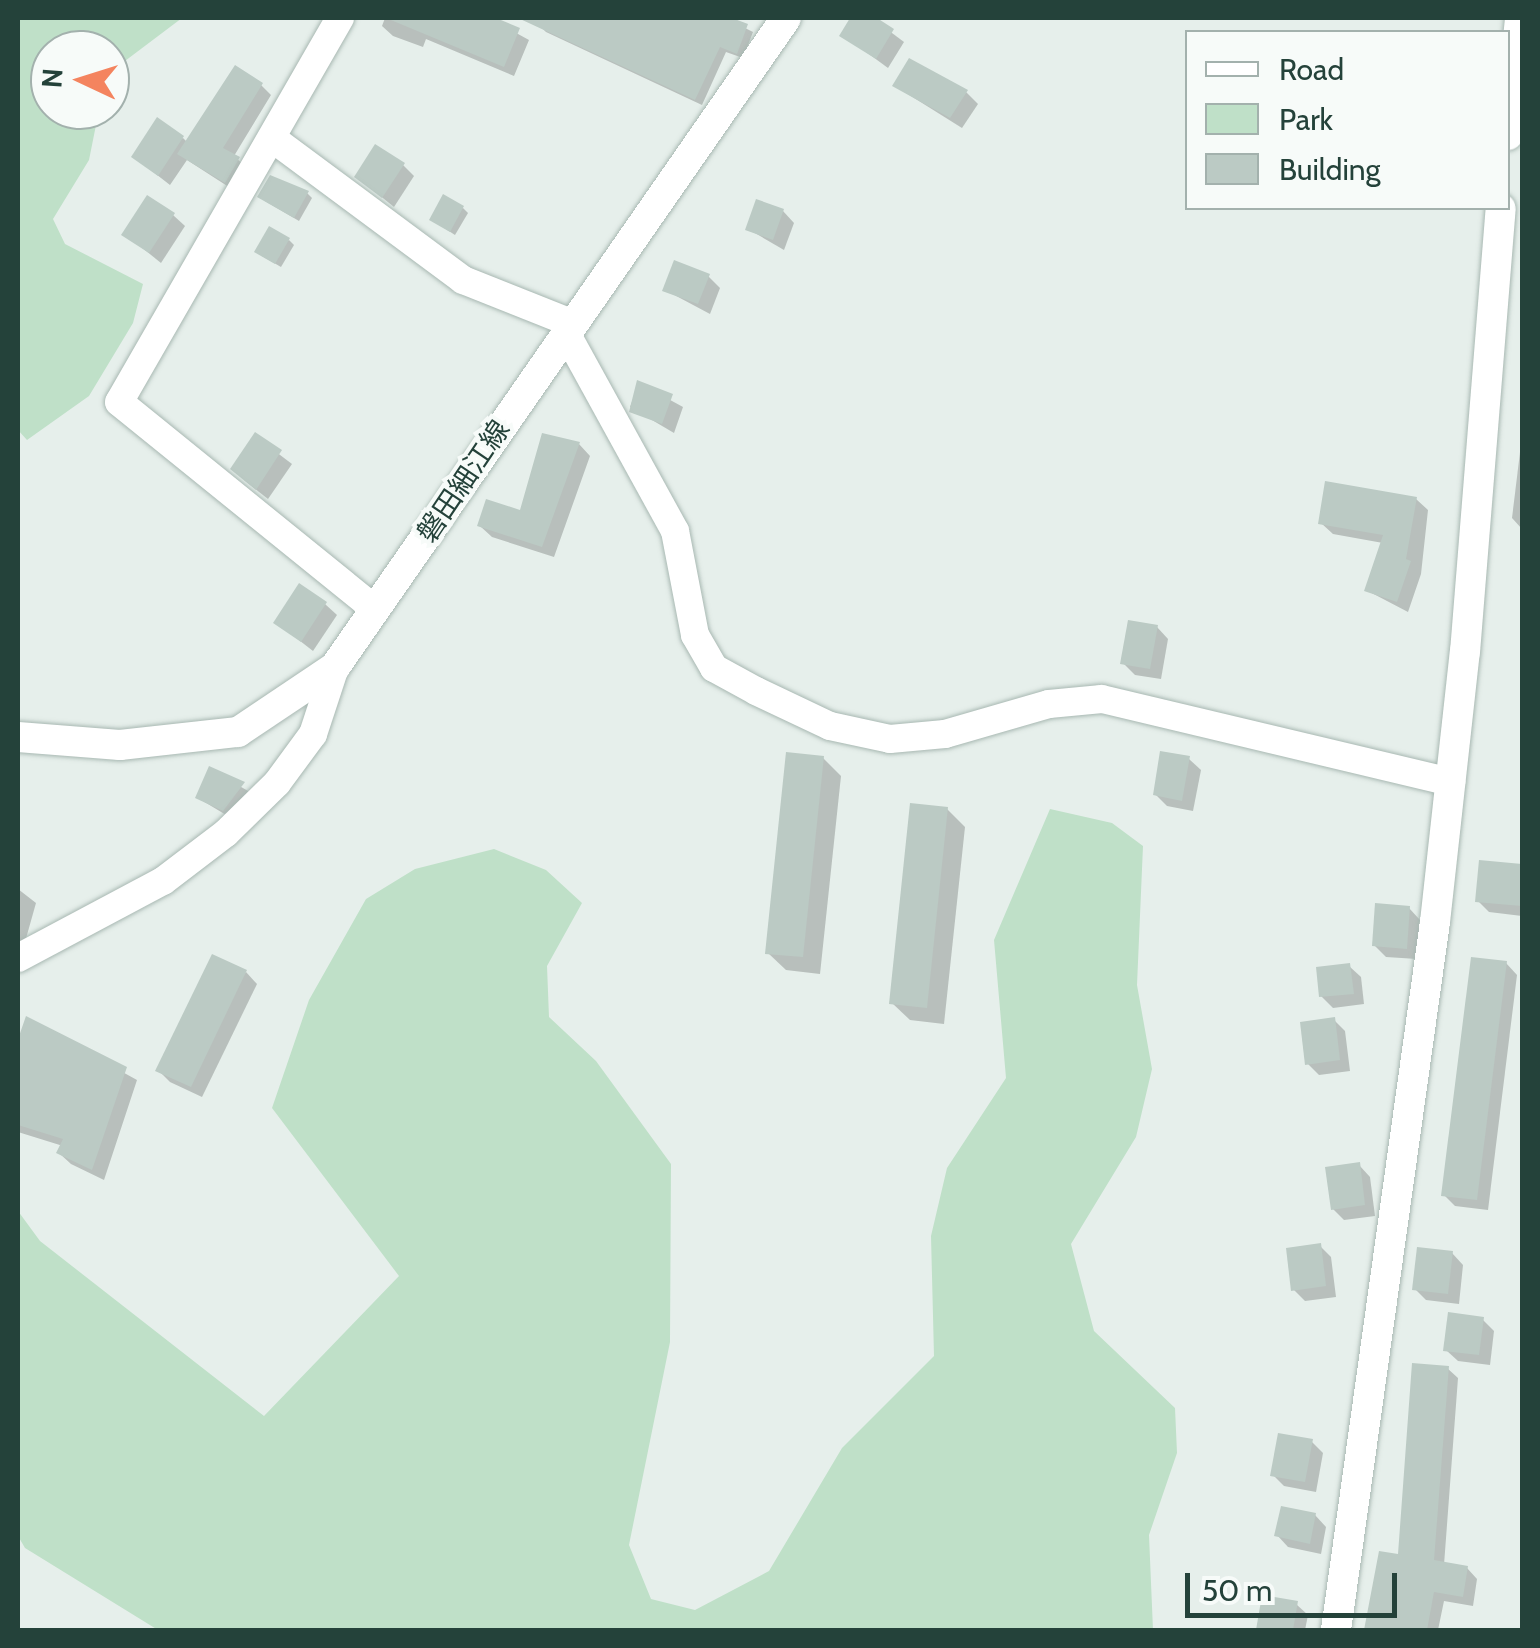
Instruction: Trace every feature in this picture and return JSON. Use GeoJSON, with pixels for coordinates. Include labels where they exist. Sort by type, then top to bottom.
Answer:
{"type":"FeatureCollection","features":[{"type":"Feature","properties":{"kind":"street"},"geometry":{"type":"LineString","coordinates":[[340,18],[119,402],[375,608]]}},
{"type":"Feature","properties":{"kind":"street","name":"磐田細江線"},"geometry":{"type":"LineString","coordinates":[[18,738],[120,745],[238,732],[335,667],[786,18]]}},
{"type":"Feature","properties":{"kind":"street"},"geometry":{"type":"LineString","coordinates":[[1510,116],[1520,18]]}},
{"type":"Feature","properties":{"kind":"street"},"geometry":{"type":"LineString","coordinates":[[272,138],[463,280],[568,327],[676,531],[695,635],[714,668],[756,692],[830,726],[890,739],[945,734],[1050,704],[1102,699],[1451,782]]}},
{"type":"Feature","properties":{"kind":"street"},"geometry":{"type":"LineString","coordinates":[[1336,1630],[1451,782],[1501,210]]}},
{"type":"Feature","properties":{"kind":"street"},"geometry":{"type":"LineString","coordinates":[[18,958],[162,880],[226,833],[277,783],[312,734],[335,667]]}},
{"type":"Feature","properties":{"kind":"green space"},"geometry":{"type":"Polygon","coordinates":[[[18,18],[182,18],[130,57],[130,30],[30,30],[30,130],[95,130],[89,160],[53,219],[65,244],[143,284],[133,323],[89,396],[27,440],[18,430],[18,18]]]}},
{"type":"Feature","properties":{"kind":"green space"},"geometry":{"type":"Polygon","coordinates":[[[1050,809],[1112,823],[1143,846],[1137,985],[1152,1069],[1136,1137],[1071,1244],[1094,1331],[1175,1408],[1177,1453],[1149,1535],[1153,1630],[158,1630],[25,1548],[18,1536],[18,1211],[40,1241],[264,1416],[399,1276],[272,1108],[309,1000],[366,899],[415,869],[494,849],[546,870],[582,903],[547,966],[549,1017],[596,1061],[671,1164],[670,1342],[629,1545],[651,1599],[695,1610],[769,1571],[842,1448],[934,1356],[931,1236],[947,1168],[1006,1078],[994,940],[1050,809]]]}},
{"type":"Feature","properties":{"kind":"building"},"geometry":{"type":"Polygon","coordinates":[[[386,18],[496,18],[520,28],[504,67],[386,18]]]}},
{"type":"Feature","properties":{"kind":"building"},"geometry":{"type":"Polygon","coordinates":[[[518,18],[732,18],[748,24],[737,54],[720,47],[695,100],[518,18]]]}},
{"type":"Feature","properties":{"kind":"building"},"geometry":{"type":"Polygon","coordinates":[[[850,18],[877,18],[894,29],[876,59],[839,36],[850,18]]]}},
{"type":"Feature","properties":{"kind":"building"},"geometry":{"type":"Polygon","coordinates":[[[909,58],[968,90],[950,118],[892,86],[909,58]]]}},
{"type":"Feature","properties":{"kind":"building"},"geometry":{"type":"Polygon","coordinates":[[[235,65],[263,83],[223,148],[240,157],[225,183],[177,154],[235,65]]]}},
{"type":"Feature","properties":{"kind":"building"},"geometry":{"type":"Polygon","coordinates":[[[157,117],[184,136],[158,176],[131,157],[157,117]]]}},
{"type":"Feature","properties":{"kind":"building"},"geometry":{"type":"Polygon","coordinates":[[[375,144],[405,163],[382,198],[354,177],[375,144]]]}},
{"type":"Feature","properties":{"kind":"building"},"geometry":{"type":"Polygon","coordinates":[[[270,175],[309,191],[294,218],[257,197],[270,175]]]}},
{"type":"Feature","properties":{"kind":"building"},"geometry":{"type":"Polygon","coordinates":[[[443,194],[464,206],[450,232],[429,220],[443,194]]]}},
{"type":"Feature","properties":{"kind":"building"},"geometry":{"type":"Polygon","coordinates":[[[147,195],[175,213],[149,253],[121,235],[147,195]]]}},
{"type":"Feature","properties":{"kind":"building"},"geometry":{"type":"Polygon","coordinates":[[[756,199],[784,209],[773,240],[745,230],[756,199]]]}},
{"type":"Feature","properties":{"kind":"building"},"geometry":{"type":"Polygon","coordinates":[[[269,226],[290,238],[275,264],[254,252],[269,226]]]}},
{"type":"Feature","properties":{"kind":"building"},"geometry":{"type":"Polygon","coordinates":[[[674,260],[710,274],[698,304],[662,291],[674,260]]]}},
{"type":"Feature","properties":{"kind":"building"},"geometry":{"type":"Polygon","coordinates":[[[637,380],[673,394],[662,424],[629,412],[637,380]]]}},
{"type":"Feature","properties":{"kind":"building"},"geometry":{"type":"Polygon","coordinates":[[[255,432],[282,450],[256,490],[230,469],[255,432]]]}},
{"type":"Feature","properties":{"kind":"building"},"geometry":{"type":"Polygon","coordinates":[[[542,433],[580,442],[542,547],[477,526],[486,499],[520,510],[542,433]]]}},
{"type":"Feature","properties":{"kind":"building"},"geometry":{"type":"Polygon","coordinates":[[[1325,481],[1417,497],[1406,559],[1411,561],[1397,602],[1364,591],[1383,535],[1318,524],[1325,481]]]}},
{"type":"Feature","properties":{"kind":"building"},"geometry":{"type":"Polygon","coordinates":[[[299,583],[327,602],[301,642],[273,623],[299,583]]]}},
{"type":"Feature","properties":{"kind":"building"},"geometry":{"type":"Polygon","coordinates":[[[1128,620],[1158,625],[1150,669],[1120,664],[1128,620]]]}},
{"type":"Feature","properties":{"kind":"building"},"geometry":{"type":"Polygon","coordinates":[[[1160,751],[1190,756],[1182,801],[1153,795],[1160,751]]]}},
{"type":"Feature","properties":{"kind":"building"},"geometry":{"type":"Polygon","coordinates":[[[786,752],[824,756],[803,957],[765,954],[786,752]]]}},
{"type":"Feature","properties":{"kind":"building"},"geometry":{"type":"Polygon","coordinates":[[[209,766],[245,782],[223,811],[195,798],[209,766]]]}},
{"type":"Feature","properties":{"kind":"building"},"geometry":{"type":"Polygon","coordinates":[[[910,803],[948,807],[927,1008],[889,1004],[910,803]]]}},
{"type":"Feature","properties":{"kind":"building"},"geometry":{"type":"Polygon","coordinates":[[[1479,860],[1522,864],[1522,906],[1475,902],[1479,860]]]}},
{"type":"Feature","properties":{"kind":"building"},"geometry":{"type":"Polygon","coordinates":[[[1375,903],[1410,906],[1407,949],[1372,946],[1375,903]]]}},
{"type":"Feature","properties":{"kind":"building"},"geometry":{"type":"Polygon","coordinates":[[[212,954],[247,970],[191,1087],[155,1071],[212,954]]]}},
{"type":"Feature","properties":{"kind":"building"},"geometry":{"type":"Polygon","coordinates":[[[1471,957],[1507,961],[1477,1200],[1441,1196],[1471,957]]]}},
{"type":"Feature","properties":{"kind":"building"},"geometry":{"type":"Polygon","coordinates":[[[1350,963],[1354,994],[1319,997],[1316,967],[1350,963]]]}},
{"type":"Feature","properties":{"kind":"building"},"geometry":{"type":"Polygon","coordinates":[[[26,1016],[127,1067],[92,1170],[56,1153],[63,1139],[18,1125],[18,1039],[26,1016]]]}},
{"type":"Feature","properties":{"kind":"building"},"geometry":{"type":"Polygon","coordinates":[[[1335,1017],[1340,1060],[1305,1065],[1300,1022],[1335,1017]]]}},
{"type":"Feature","properties":{"kind":"building"},"geometry":{"type":"Polygon","coordinates":[[[1360,1162],[1365,1205],[1331,1210],[1325,1167],[1360,1162]]]}},
{"type":"Feature","properties":{"kind":"building"},"geometry":{"type":"Polygon","coordinates":[[[1321,1243],[1326,1286],[1291,1291],[1286,1248],[1321,1243]]]}},
{"type":"Feature","properties":{"kind":"building"},"geometry":{"type":"Polygon","coordinates":[[[1417,1247],[1453,1251],[1448,1294],[1412,1290],[1417,1247]]]}},
{"type":"Feature","properties":{"kind":"building"},"geometry":{"type":"Polygon","coordinates":[[[1448,1312],[1484,1317],[1479,1355],[1443,1351],[1448,1312]]]}},
{"type":"Feature","properties":{"kind":"building"},"geometry":{"type":"Polygon","coordinates":[[[1412,1363],[1449,1366],[1434,1560],[1468,1566],[1463,1597],[1434,1592],[1427,1630],[1364,1630],[1379,1551],[1398,1554],[1412,1363]]]}},
{"type":"Feature","properties":{"kind":"building"},"geometry":{"type":"Polygon","coordinates":[[[1278,1433],[1313,1439],[1305,1482],[1270,1476],[1278,1433]]]}},
{"type":"Feature","properties":{"kind":"building"},"geometry":{"type":"Polygon","coordinates":[[[1281,1506],[1316,1513],[1310,1544],[1274,1536],[1281,1506]]]}},
{"type":"Feature","properties":{"kind":"building"},"geometry":{"type":"Polygon","coordinates":[[[1262,1595],[1298,1601],[1293,1630],[1256,1630],[1262,1595]]]}}]}
